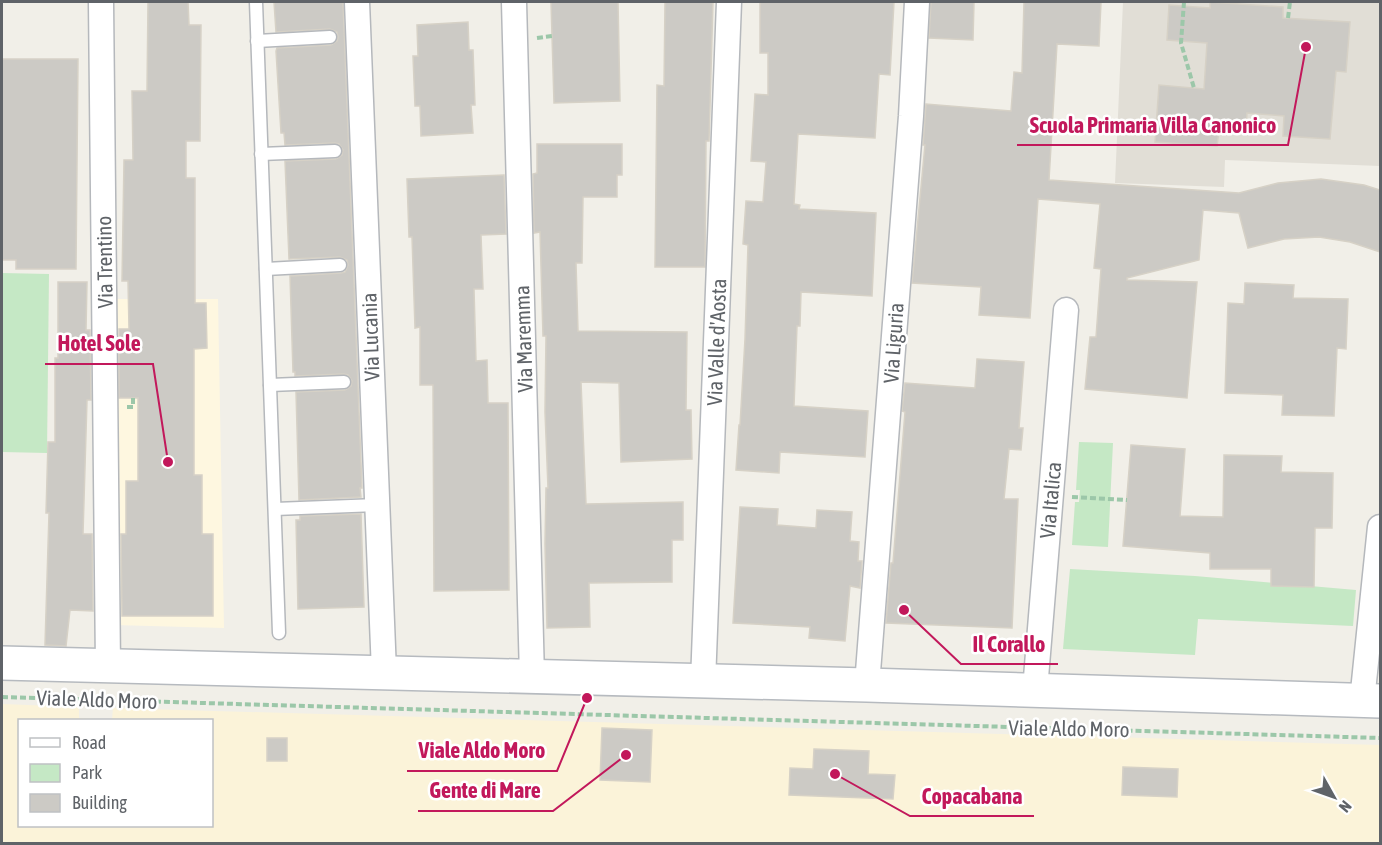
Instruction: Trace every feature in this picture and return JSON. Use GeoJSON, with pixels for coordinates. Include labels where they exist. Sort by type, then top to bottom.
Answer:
{"type":"FeatureCollection","features":[{"type":"Feature","properties":{"kind":"street","name":"Via Trentino"},"geometry":{"type":"LineString","coordinates":[[101,2],[108,666]]}},
{"type":"Feature","properties":{"kind":"street","name":"Via Lucania"},"geometry":{"type":"LineString","coordinates":[[357,2],[384,672]]}},
{"type":"Feature","properties":{"kind":"street","name":"Via Maremma"},"geometry":{"type":"LineString","coordinates":[[514,2],[532,677]]}},
{"type":"Feature","properties":{"kind":"street","name":"Via Valle d'Aosta"},"geometry":{"type":"LineString","coordinates":[[703,682],[729,2]]}},
{"type":"Feature","properties":{"kind":"street","name":"Via Liguria"},"geometry":{"type":"LineString","coordinates":[[867,685],[911,116],[916,2]]}},
{"type":"Feature","properties":{"kind":"street","name":"Via Italica"},"geometry":{"type":"LineString","coordinates":[[1035,690],[1066,309]]}},
{"type":"Feature","properties":{"kind":"street"},"geometry":{"type":"LineString","coordinates":[[1371,701],[1380,527]]}},
{"type":"Feature","properties":{"kind":"street","name":"Viale Aldo Moro"},"geometry":{"type":"LineString","coordinates":[[2,663],[867,685],[1371,701]]}},
{"type":"Feature","properties":{"kind":"lane"},"geometry":{"type":"LineString","coordinates":[[256,2],[279,633]]}},
{"type":"Feature","properties":{"kind":"lane"},"geometry":{"type":"LineString","coordinates":[[257,40],[330,37]]}},
{"type":"Feature","properties":{"kind":"lane"},"geometry":{"type":"LineString","coordinates":[[261,154],[335,151]]}},
{"type":"Feature","properties":{"kind":"lane"},"geometry":{"type":"LineString","coordinates":[[266,269],[340,265]]}},
{"type":"Feature","properties":{"kind":"lane"},"geometry":{"type":"LineString","coordinates":[[270,385],[344,382]]}},
{"type":"Feature","properties":{"kind":"lane"},"geometry":{"type":"LineString","coordinates":[[275,509],[377,505]]}},
{"type":"Feature","properties":{"kind":"path"},"geometry":{"type":"LineString","coordinates":[[1184,2],[1181,43],[1194,88]]}},
{"type":"Feature","properties":{"kind":"path"},"geometry":{"type":"LineString","coordinates":[[1288,18],[1290,2]]}},
{"type":"Feature","properties":{"kind":"path"},"geometry":{"type":"LineString","coordinates":[[1051,496],[1127,500]]}},
{"type":"Feature","properties":{"kind":"path","name":"Viale Aldo Moro"},"geometry":{"type":"LineString","coordinates":[[2,696],[1380,738]]}},
{"type":"Feature","properties":{"kind":"shaded area"},"geometry":{"type":"Polygon","coordinates":[[[1123,2],[1380,2],[1380,166],[1225,160],[1224,187],[1115,183],[1123,2]]]}},
{"type":"Feature","properties":{"kind":"shaded area"},"geometry":{"type":"Polygon","coordinates":[[[115,299],[218,299],[224,628],[113,625],[115,299]]]}},
{"type":"Feature","properties":{"kind":"green space"},"geometry":{"type":"Polygon","coordinates":[[[2,273],[49,274],[47,453],[2,452],[2,273]]]}},
{"type":"Feature","properties":{"kind":"green space"},"geometry":{"type":"Polygon","coordinates":[[[1079,442],[1113,443],[1108,547],[1072,545],[1075,502],[1079,502],[1080,490],[1076,490],[1079,442]]]}},
{"type":"Feature","properties":{"kind":"green space"},"geometry":{"type":"Polygon","coordinates":[[[1070,569],[1195,576],[1356,590],[1353,626],[1198,619],[1195,655],[1063,649],[1070,569]]]}},
{"type":"Feature","properties":{"kind":"sand"},"geometry":{"type":"Polygon","coordinates":[[[2,704],[79,707],[79,718],[96,719],[18,719],[18,827],[213,827],[213,719],[112,719],[113,708],[1380,745],[1380,843],[2,843],[2,704]]]}},
{"type":"Feature","properties":{"kind":"building"},"geometry":{"type":"Polygon","coordinates":[[[148,2],[188,2],[189,25],[201,25],[200,141],[186,141],[186,178],[195,178],[195,303],[206,303],[207,348],[194,349],[194,475],[202,475],[202,534],[213,534],[213,616],[122,616],[121,534],[126,534],[126,481],[138,481],[138,398],[119,398],[119,329],[129,329],[128,281],[122,281],[124,160],[133,160],[132,91],[147,91],[148,2]]]}},
{"type":"Feature","properties":{"kind":"building"},"geometry":{"type":"Polygon","coordinates":[[[274,2],[343,2],[361,497],[299,500],[296,392],[345,390],[351,386],[352,381],[348,375],[344,374],[295,376],[290,276],[341,273],[345,272],[348,265],[347,260],[340,257],[289,259],[285,161],[336,159],[342,155],[343,150],[339,144],[335,143],[285,145],[284,133],[281,133],[276,51],[277,48],[331,45],[337,41],[338,37],[337,32],[330,29],[276,32],[274,2]]]}},
{"type":"Feature","properties":{"kind":"building"},"geometry":{"type":"Polygon","coordinates":[[[551,2],[618,2],[620,101],[554,103],[551,2]]]}},
{"type":"Feature","properties":{"kind":"building"},"geometry":{"type":"Polygon","coordinates":[[[665,2],[713,2],[709,141],[706,141],[705,267],[655,267],[657,85],[664,86],[665,2]]]}},
{"type":"Feature","properties":{"kind":"building"},"geometry":{"type":"Polygon","coordinates":[[[760,2],[894,2],[890,75],[879,74],[875,138],[798,134],[794,204],[800,205],[799,209],[876,213],[872,296],[801,292],[800,326],[797,326],[794,406],[868,411],[865,457],[780,452],[779,473],[736,470],[745,339],[748,245],[743,244],[746,201],[763,202],[766,162],[751,161],[755,94],[768,95],[768,53],[760,53],[760,2]]]}},
{"type":"Feature","properties":{"kind":"building"},"geometry":{"type":"Polygon","coordinates":[[[931,2],[974,2],[973,40],[929,38],[931,2]]]}},
{"type":"Feature","properties":{"kind":"building"},"geometry":{"type":"Polygon","coordinates":[[[1024,2],[1101,2],[1099,46],[1057,44],[1049,180],[1239,193],[1278,183],[1321,179],[1364,185],[1380,190],[1380,252],[1350,242],[1319,237],[1284,239],[1248,248],[1239,213],[1203,210],[1199,260],[1127,278],[1127,280],[1197,282],[1187,398],[1085,389],[1090,337],[1096,337],[1101,269],[1094,268],[1100,204],[1038,199],[1030,318],[979,315],[981,287],[912,283],[925,145],[923,145],[926,104],[1011,111],[1014,72],[1022,73],[1024,2]]]}},
{"type":"Feature","properties":{"kind":"building"},"geometry":{"type":"Polygon","coordinates":[[[1210,2],[1283,7],[1283,18],[1350,22],[1346,72],[1336,71],[1330,139],[1283,136],[1284,116],[1247,113],[1246,126],[1220,124],[1217,146],[1155,142],[1159,85],[1204,89],[1207,43],[1167,40],[1169,5],[1210,8],[1210,2]]]}},
{"type":"Feature","properties":{"kind":"building"},"geometry":{"type":"Polygon","coordinates":[[[468,22],[469,50],[473,50],[475,105],[471,105],[473,133],[421,136],[420,106],[415,106],[413,56],[418,56],[417,25],[468,22]]]}},
{"type":"Feature","properties":{"kind":"building"},"geometry":{"type":"Polygon","coordinates":[[[2,59],[78,59],[76,269],[16,269],[16,260],[2,260],[2,59]]]}},
{"type":"Feature","properties":{"kind":"building"},"geometry":{"type":"Polygon","coordinates":[[[537,144],[622,144],[622,175],[617,175],[617,197],[583,197],[582,263],[576,263],[578,331],[687,332],[686,410],[691,410],[692,459],[621,462],[619,383],[581,382],[586,504],[683,502],[683,540],[672,540],[672,582],[589,583],[590,627],[547,628],[546,336],[543,336],[540,232],[534,233],[533,174],[537,173],[537,144]]]}},
{"type":"Feature","properties":{"kind":"building"},"geometry":{"type":"Polygon","coordinates":[[[504,175],[506,234],[481,235],[483,289],[474,289],[476,361],[487,360],[488,403],[508,403],[509,590],[434,591],[433,385],[420,385],[420,327],[415,328],[412,237],[409,237],[407,179],[504,175]]]}},
{"type":"Feature","properties":{"kind":"building"},"geometry":{"type":"Polygon","coordinates":[[[58,282],[87,282],[86,330],[90,330],[91,400],[87,400],[83,534],[92,534],[93,611],[70,610],[66,646],[45,645],[49,513],[46,513],[48,442],[55,442],[58,282]]]}},
{"type":"Feature","properties":{"kind":"building"},"geometry":{"type":"Polygon","coordinates":[[[1245,283],[1294,285],[1293,298],[1348,299],[1346,349],[1337,348],[1334,416],[1282,415],[1283,395],[1225,393],[1228,303],[1244,304],[1245,283]]]}},
{"type":"Feature","properties":{"kind":"building"},"geometry":{"type":"Polygon","coordinates":[[[977,359],[1024,362],[1019,428],[1023,428],[1021,450],[1009,449],[1004,499],[1018,499],[1012,628],[886,623],[905,412],[902,411],[905,383],[975,388],[977,359]]]}},
{"type":"Feature","properties":{"kind":"building"},"geometry":{"type":"Polygon","coordinates":[[[1131,445],[1185,449],[1180,516],[1223,517],[1224,455],[1282,456],[1281,472],[1333,473],[1332,528],[1315,528],[1314,587],[1271,586],[1271,569],[1210,569],[1210,553],[1123,546],[1131,445]]]}},
{"type":"Feature","properties":{"kind":"building"},"geometry":{"type":"Polygon","coordinates":[[[740,507],[778,509],[777,525],[816,528],[817,510],[852,512],[850,541],[859,542],[858,561],[862,561],[860,588],[850,586],[845,641],[809,638],[810,627],[733,623],[740,507]]]}},
{"type":"Feature","properties":{"kind":"building"},"geometry":{"type":"Polygon","coordinates":[[[361,514],[364,607],[298,609],[296,520],[300,520],[300,516],[361,514]]]}},
{"type":"Feature","properties":{"kind":"building"},"geometry":{"type":"Polygon","coordinates":[[[602,728],[652,730],[650,782],[600,780],[602,728]]]}},
{"type":"Feature","properties":{"kind":"building"},"geometry":{"type":"Polygon","coordinates":[[[267,738],[287,738],[287,761],[267,761],[267,738]]]}},
{"type":"Feature","properties":{"kind":"building"},"geometry":{"type":"Polygon","coordinates":[[[814,749],[869,751],[868,774],[895,775],[893,799],[789,795],[790,768],[813,769],[814,749]]]}},
{"type":"Feature","properties":{"kind":"building"},"geometry":{"type":"Polygon","coordinates":[[[1123,767],[1178,769],[1177,797],[1122,795],[1123,767]]]}},
{"type":"Feature","properties":{"kind":"place","name":"Scuola Primaria Villa Canonico"},"geometry":{"type":"Point","coordinates":[1306,47]}},
{"type":"Feature","properties":{"kind":"place","name":"Hotel Sole"},"geometry":{"type":"Point","coordinates":[168,462]}},
{"type":"Feature","properties":{"kind":"place","name":"Il Corallo"},"geometry":{"type":"Point","coordinates":[904,610]}},
{"type":"Feature","properties":{"kind":"place","name":"Viale Aldo Moro"},"geometry":{"type":"Point","coordinates":[587,698]}},
{"type":"Feature","properties":{"kind":"place","name":"Gente di Mare"},"geometry":{"type":"Point","coordinates":[626,755]}},
{"type":"Feature","properties":{"kind":"place","name":"Copacabana"},"geometry":{"type":"Point","coordinates":[835,774]}}]}
